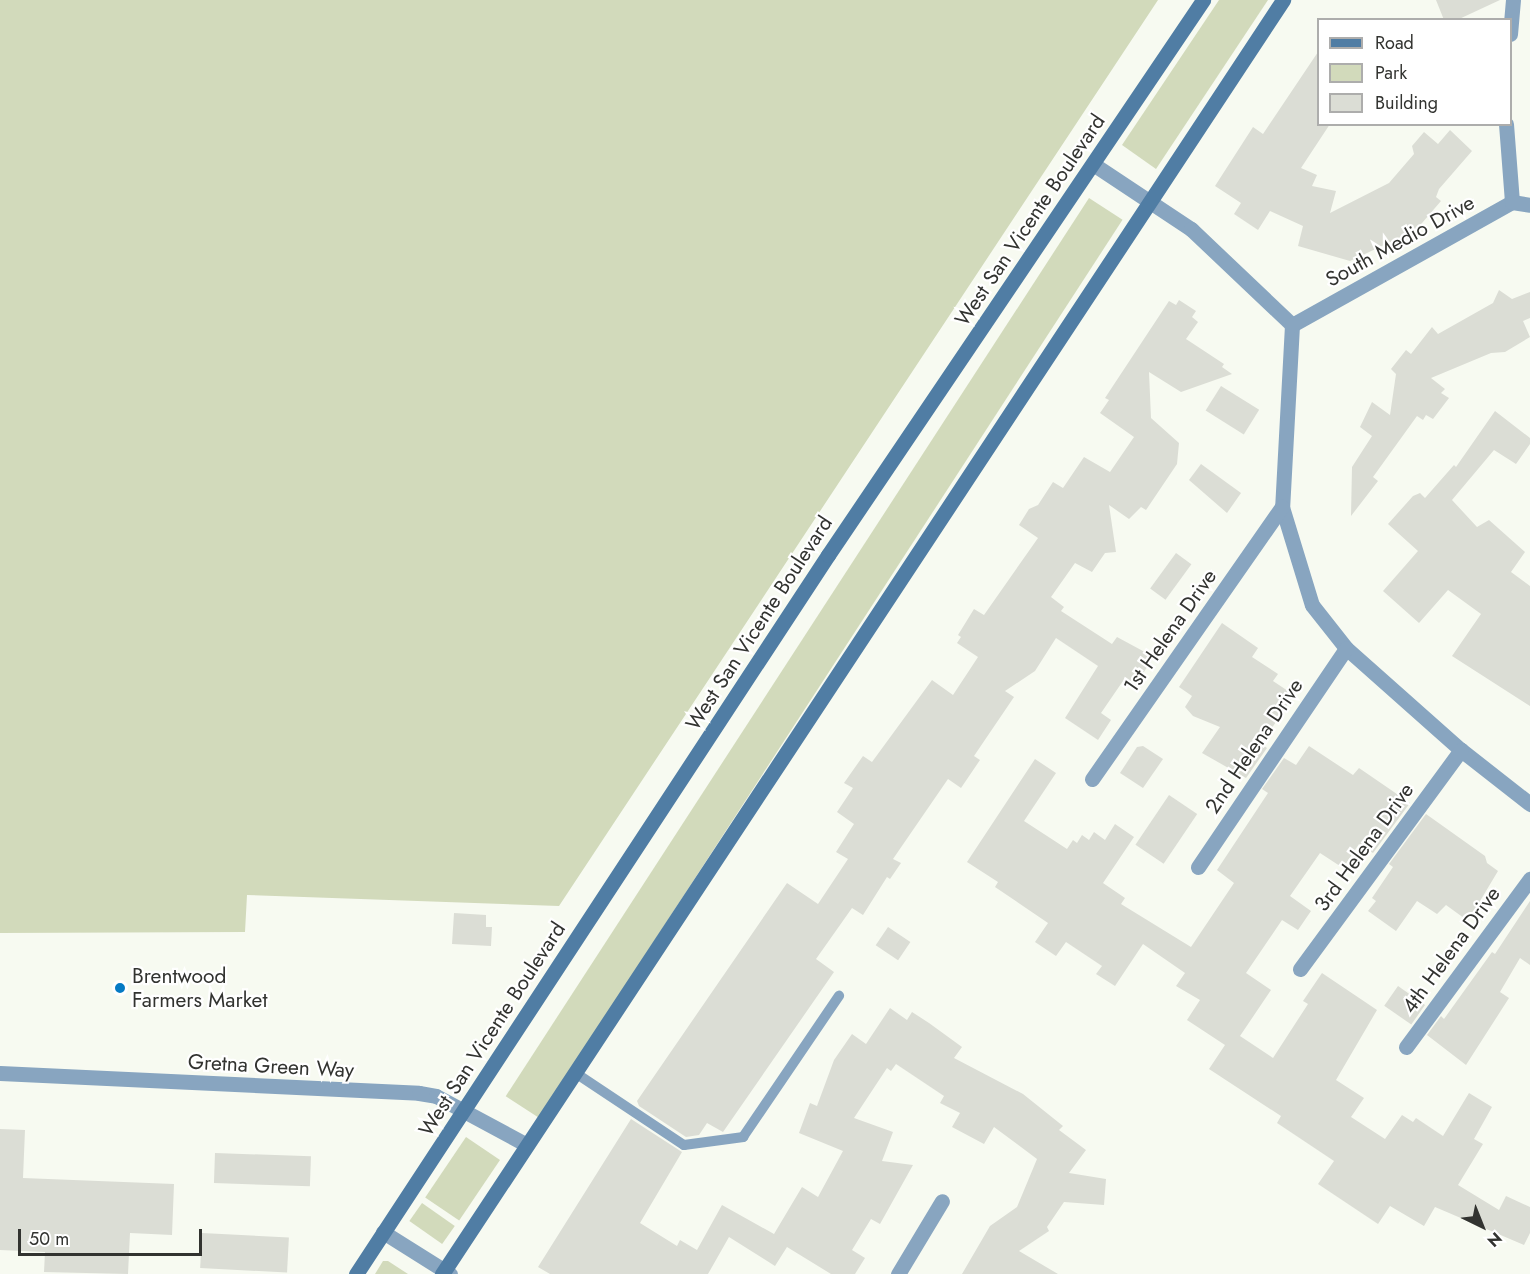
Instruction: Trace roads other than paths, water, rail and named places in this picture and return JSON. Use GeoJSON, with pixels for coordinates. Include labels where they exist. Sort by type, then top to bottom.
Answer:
{"type":"FeatureCollection","features":[{"type":"Feature","properties":{"kind":"main road","name":"West San Vicente Boulevard"},"geometry":{"type":"LineString","coordinates":[[356,1274],[828,555],[1203,0]]}},
{"type":"Feature","properties":{"kind":"main road"},"geometry":{"type":"LineString","coordinates":[[446,1273],[574,1072],[1152,204],[1283,0]]}},
{"type":"Feature","properties":{"kind":"street"},"geometry":{"type":"LineString","coordinates":[[1511,18],[1513,0]]}},
{"type":"Feature","properties":{"kind":"street"},"geometry":{"type":"LineString","coordinates":[[1506,126],[1512,202],[1530,205]]}},
{"type":"Feature","properties":{"kind":"street"},"geometry":{"type":"LineString","coordinates":[[1093,164],[1191,229],[1292,325],[1282,507],[1312,605],[1346,648],[1461,750],[1530,804]]}},
{"type":"Feature","properties":{"kind":"street","name":"South Medio Drive"},"geometry":{"type":"LineString","coordinates":[[1292,325],[1512,202]]}},
{"type":"Feature","properties":{"kind":"street","name":"1st Helena Drive"},"geometry":{"type":"LineString","coordinates":[[1092,778],[1282,507]]}},
{"type":"Feature","properties":{"kind":"street","name":"2nd Helena Drive"},"geometry":{"type":"LineString","coordinates":[[1198,867],[1346,648]]}},
{"type":"Feature","properties":{"kind":"street","name":"3rd Helena Drive"},"geometry":{"type":"LineString","coordinates":[[1300,969],[1461,750]]}},
{"type":"Feature","properties":{"kind":"street","name":"4th Helena Drive"},"geometry":{"type":"LineString","coordinates":[[1406,1047],[1530,879]]}},
{"type":"Feature","properties":{"kind":"street","name":"Gretna Green Way"},"geometry":{"type":"LineString","coordinates":[[0,1073],[419,1093],[436,1096],[527,1145]]}},
{"type":"Feature","properties":{"kind":"street"},"geometry":{"type":"LineString","coordinates":[[898,1274],[942,1201]]}},
{"type":"Feature","properties":{"kind":"street"},"geometry":{"type":"LineString","coordinates":[[383,1232],[446,1273]]}},
{"type":"Feature","properties":{"kind":"lane"},"geometry":{"type":"LineString","coordinates":[[574,1072],[684,1145],[743,1137],[839,996]]}},
{"type":"Feature","properties":{"kind":"place","name":"Brentwood Farmers Market"},"geometry":{"type":"Point","coordinates":[120,988]}}]}
